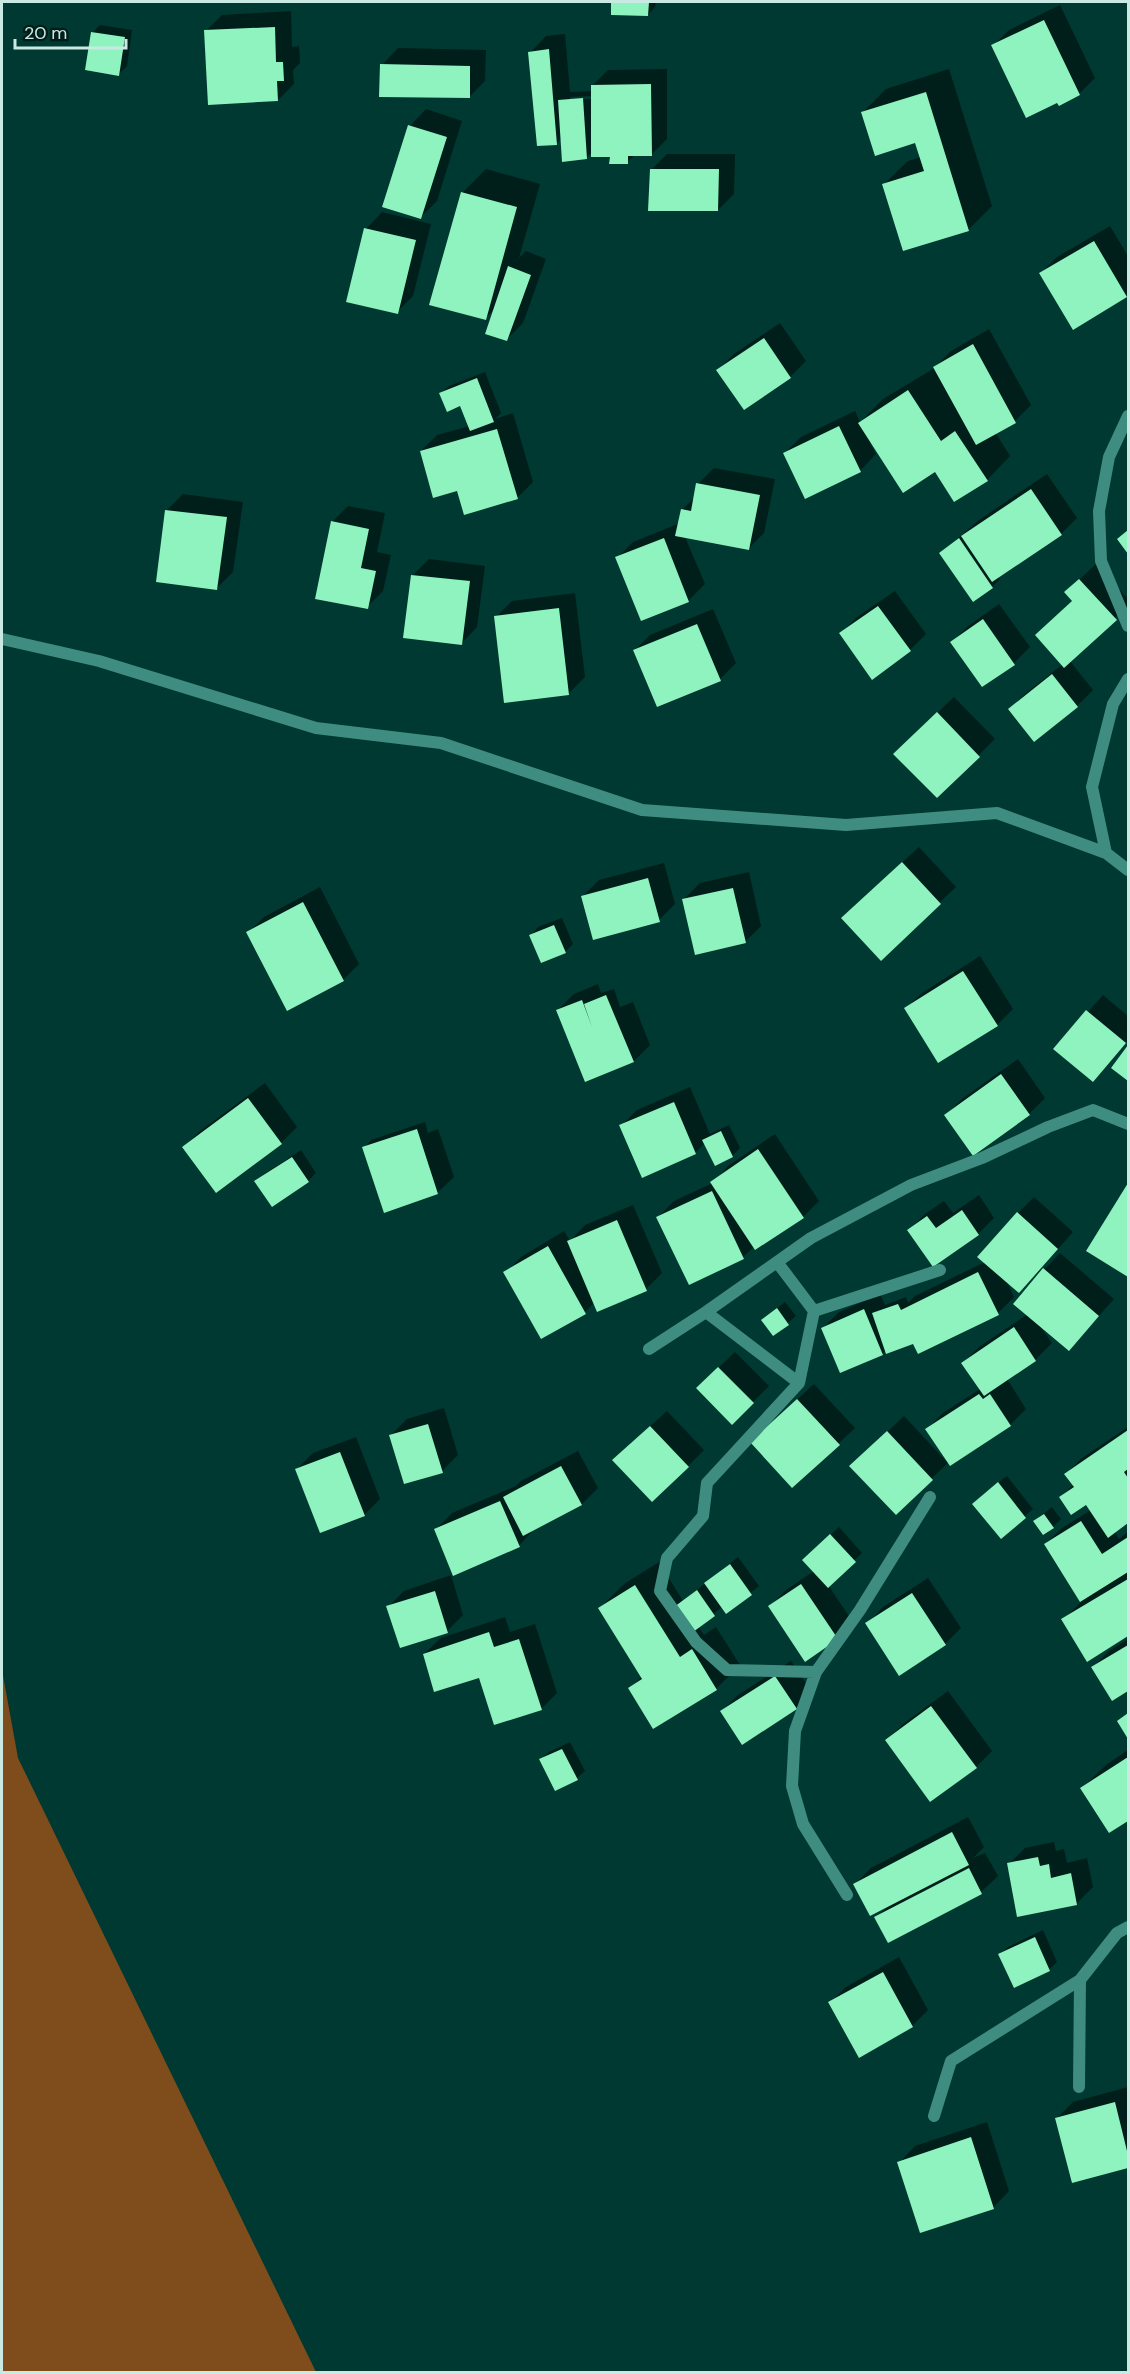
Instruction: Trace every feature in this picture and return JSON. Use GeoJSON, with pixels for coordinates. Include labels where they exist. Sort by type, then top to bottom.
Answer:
{"type":"FeatureCollection","features":[{"type":"Feature","properties":{"kind":"street"},"geometry":{"type":"LineString","coordinates":[[1128,416],[1109,457],[1099,511],[1101,561],[1128,626]]}},
{"type":"Feature","properties":{"kind":"street"},"geometry":{"type":"LineString","coordinates":[[2,639],[99,662],[316,728],[441,743],[642,810],[846,825],[997,813],[1106,853],[1128,870]]}},
{"type":"Feature","properties":{"kind":"street"},"geometry":{"type":"LineString","coordinates":[[1106,853],[1092,787],[1113,704],[1128,679]]}},
{"type":"Feature","properties":{"kind":"street"},"geometry":{"type":"LineString","coordinates":[[649,1349],[811,1238],[910,1185],[982,1158],[1048,1126],[1093,1110],[1128,1124]]}},
{"type":"Feature","properties":{"kind":"street"},"geometry":{"type":"LineString","coordinates":[[777,1262],[814,1311],[799,1383],[707,1483],[703,1516],[667,1558],[660,1591],[696,1642],[727,1670],[816,1671]]}},
{"type":"Feature","properties":{"kind":"street"},"geometry":{"type":"LineString","coordinates":[[814,1311],[940,1270]]}},
{"type":"Feature","properties":{"kind":"street"},"geometry":{"type":"LineString","coordinates":[[706,1312],[799,1383]]}},
{"type":"Feature","properties":{"kind":"street"},"geometry":{"type":"LineString","coordinates":[[847,1895],[803,1824],[792,1786],[795,1731],[816,1671],[860,1610],[930,1497]]}},
{"type":"Feature","properties":{"kind":"street"},"geometry":{"type":"LineString","coordinates":[[934,2116],[951,2061],[1080,1980],[1117,1933],[1128,1927]]}},
{"type":"Feature","properties":{"kind":"street"},"geometry":{"type":"LineString","coordinates":[[1079,2086],[1080,1980]]}},
{"type":"Feature","properties":{"kind":"shaded area"},"geometry":{"type":"Polygon","coordinates":[[[2,1670],[18,1758],[316,2372],[2,2372],[2,1670]]]}},
{"type":"Feature","properties":{"kind":"building"},"geometry":{"type":"Polygon","coordinates":[[[611,2],[649,2],[648,16],[611,15],[611,2]]]}},
{"type":"Feature","properties":{"kind":"building"},"geometry":{"type":"Polygon","coordinates":[[[1044,20],[1080,95],[1059,106],[1057,103],[1026,118],[991,45],[1044,20]]]}},
{"type":"Feature","properties":{"kind":"building"},"geometry":{"type":"Polygon","coordinates":[[[275,27],[276,62],[283,62],[284,81],[277,81],[278,101],[208,105],[204,30],[275,27]]]}},
{"type":"Feature","properties":{"kind":"building"},"geometry":{"type":"Polygon","coordinates":[[[91,32],[125,37],[119,76],[85,70],[91,32]]]}},
{"type":"Feature","properties":{"kind":"building"},"geometry":{"type":"Polygon","coordinates":[[[549,49],[557,145],[537,146],[528,52],[549,49]]]}},
{"type":"Feature","properties":{"kind":"building"},"geometry":{"type":"Polygon","coordinates":[[[380,64],[470,66],[470,98],[379,97],[380,64]]]}},
{"type":"Feature","properties":{"kind":"building"},"geometry":{"type":"Polygon","coordinates":[[[651,84],[652,156],[628,156],[628,164],[609,164],[610,157],[591,157],[591,85],[651,84]]]}},
{"type":"Feature","properties":{"kind":"building"},"geometry":{"type":"Polygon","coordinates":[[[926,92],[969,231],[903,251],[882,184],[924,171],[915,143],[875,156],[861,112],[926,92]]]}},
{"type":"Feature","properties":{"kind":"building"},"geometry":{"type":"Polygon","coordinates":[[[583,98],[587,159],[562,162],[558,100],[583,98]]]}},
{"type":"Feature","properties":{"kind":"building"},"geometry":{"type":"Polygon","coordinates":[[[408,125],[447,137],[421,219],[382,207],[408,125]]]}},
{"type":"Feature","properties":{"kind":"building"},"geometry":{"type":"Polygon","coordinates":[[[650,169],[719,169],[718,211],[648,211],[650,169]]]}},
{"type":"Feature","properties":{"kind":"building"},"geometry":{"type":"Polygon","coordinates":[[[461,192],[517,207],[486,320],[429,305],[461,192]]]}},
{"type":"Feature","properties":{"kind":"building"},"geometry":{"type":"Polygon","coordinates":[[[364,228],[416,240],[398,314],[346,302],[364,228]]]}},
{"type":"Feature","properties":{"kind":"building"},"geometry":{"type":"Polygon","coordinates":[[[1094,241],[1127,297],[1073,330],[1039,273],[1094,241]]]}},
{"type":"Feature","properties":{"kind":"building"},"geometry":{"type":"Polygon","coordinates":[[[508,266],[531,275],[507,341],[485,334],[508,266]]]}},
{"type":"Feature","properties":{"kind":"building"},"geometry":{"type":"Polygon","coordinates":[[[764,338],[791,378],[744,410],[716,370],[764,338]]]}},
{"type":"Feature","properties":{"kind":"building"},"geometry":{"type":"Polygon","coordinates":[[[973,344],[1016,423],[976,445],[933,367],[973,344]]]}},
{"type":"Feature","properties":{"kind":"building"},"geometry":{"type":"Polygon","coordinates":[[[477,378],[494,422],[470,431],[460,406],[447,412],[439,393],[477,378]]]}},
{"type":"Feature","properties":{"kind":"building"},"geometry":{"type":"Polygon","coordinates":[[[908,390],[941,441],[955,431],[988,481],[954,502],[935,472],[903,493],[858,423],[908,390]]]}},
{"type":"Feature","properties":{"kind":"building"},"geometry":{"type":"Polygon","coordinates":[[[839,426],[861,472],[805,499],[783,453],[839,426]]]}},
{"type":"Feature","properties":{"kind":"building"},"geometry":{"type":"Polygon","coordinates":[[[497,429],[518,499],[464,515],[457,491],[433,498],[420,451],[497,429]]]}},
{"type":"Feature","properties":{"kind":"building"},"geometry":{"type":"Polygon","coordinates":[[[696,483],[760,495],[749,550],[675,536],[681,509],[691,511],[696,483]]]}},
{"type":"Feature","properties":{"kind":"building"},"geometry":{"type":"Polygon","coordinates":[[[1031,489],[1062,535],[992,582],[961,536],[1031,489]]]}},
{"type":"Feature","properties":{"kind":"building"},"geometry":{"type":"Polygon","coordinates":[[[165,510],[227,517],[217,590],[156,582],[165,510]]]}},
{"type":"Feature","properties":{"kind":"building"},"geometry":{"type":"Polygon","coordinates":[[[331,521],[369,529],[361,568],[376,571],[368,609],[315,599],[331,521]]]}},
{"type":"Feature","properties":{"kind":"building"},"geometry":{"type":"Polygon","coordinates":[[[1128,530],[1128,554],[1117,539],[1128,530]]]}},
{"type":"Feature","properties":{"kind":"building"},"geometry":{"type":"Polygon","coordinates":[[[664,538],[689,602],[641,621],[615,557],[664,538]]]}},
{"type":"Feature","properties":{"kind":"building"},"geometry":{"type":"Polygon","coordinates":[[[959,538],[993,588],[973,602],[939,553],[959,538]]]}},
{"type":"Feature","properties":{"kind":"building"},"geometry":{"type":"Polygon","coordinates":[[[411,575],[470,581],[462,645],[403,638],[411,575]]]}},
{"type":"Feature","properties":{"kind":"building"},"geometry":{"type":"Polygon","coordinates":[[[1079,579],[1117,620],[1064,668],[1035,635],[1072,601],[1064,592],[1079,579]]]}},
{"type":"Feature","properties":{"kind":"building"},"geometry":{"type":"Polygon","coordinates":[[[878,606],[911,651],[872,680],[839,633],[878,606]]]}},
{"type":"Feature","properties":{"kind":"building"},"geometry":{"type":"Polygon","coordinates":[[[559,608],[569,695],[504,703],[494,616],[559,608]]]}},
{"type":"Feature","properties":{"kind":"building"},"geometry":{"type":"Polygon","coordinates":[[[983,619],[1015,665],[982,687],[950,642],[983,619]]]}},
{"type":"Feature","properties":{"kind":"building"},"geometry":{"type":"Polygon","coordinates":[[[697,624],[721,681],[657,707],[633,650],[697,624]]]}},
{"type":"Feature","properties":{"kind":"building"},"geometry":{"type":"Polygon","coordinates":[[[1052,674],[1078,707],[1034,742],[1008,709],[1052,674]]]}},
{"type":"Feature","properties":{"kind":"building"},"geometry":{"type":"Polygon","coordinates":[[[937,712],[980,757],[937,798],[893,754],[937,712]]]}},
{"type":"Feature","properties":{"kind":"building"},"geometry":{"type":"Polygon","coordinates":[[[902,862],[941,904],[881,961],[841,918],[902,862]]]}},
{"type":"Feature","properties":{"kind":"building"},"geometry":{"type":"Polygon","coordinates":[[[648,878],[660,922],[593,940],[581,896],[648,878]]]}},
{"type":"Feature","properties":{"kind":"building"},"geometry":{"type":"Polygon","coordinates":[[[733,888],[746,943],[695,955],[682,899],[733,888]]]}},
{"type":"Feature","properties":{"kind":"building"},"geometry":{"type":"Polygon","coordinates":[[[303,902],[344,981],[287,1011],[246,932],[303,902]]]}},
{"type":"Feature","properties":{"kind":"building"},"geometry":{"type":"Polygon","coordinates":[[[554,925],[566,953],[541,963],[529,935],[554,925]]]}},
{"type":"Feature","properties":{"kind":"building"},"geometry":{"type":"Polygon","coordinates":[[[963,971],[998,1026],[938,1063],[904,1008],[963,971]]]}},
{"type":"Feature","properties":{"kind":"building"},"geometry":{"type":"Polygon","coordinates":[[[606,995],[634,1062],[585,1082],[556,1010],[582,1000],[592,1027],[584,1004],[606,995]]]}},
{"type":"Feature","properties":{"kind":"building"},"geometry":{"type":"Polygon","coordinates":[[[1086,1010],[1126,1043],[1093,1082],[1053,1049],[1086,1010]]]}},
{"type":"Feature","properties":{"kind":"building"},"geometry":{"type":"Polygon","coordinates":[[[1128,1045],[1128,1081],[1111,1068],[1128,1045]]]}},
{"type":"Feature","properties":{"kind":"building"},"geometry":{"type":"Polygon","coordinates":[[[1001,1074],[1030,1115],[973,1156],[944,1115],[1001,1074]]]}},
{"type":"Feature","properties":{"kind":"building"},"geometry":{"type":"Polygon","coordinates":[[[248,1098],[282,1144],[216,1193],[182,1147],[248,1098]]]}},
{"type":"Feature","properties":{"kind":"building"},"geometry":{"type":"Polygon","coordinates":[[[674,1102],[696,1154],[642,1178],[619,1125],[674,1102]]]}},
{"type":"Feature","properties":{"kind":"building"},"geometry":{"type":"Polygon","coordinates":[[[417,1129],[438,1194],[384,1213],[362,1147],[417,1129]]]}},
{"type":"Feature","properties":{"kind":"building"},"geometry":{"type":"Polygon","coordinates":[[[721,1131],[733,1157],[715,1166],[702,1140],[721,1131]]]}},
{"type":"Feature","properties":{"kind":"building"},"geometry":{"type":"Polygon","coordinates":[[[758,1149],[804,1218],[755,1250],[710,1182],[758,1149]]]}},
{"type":"Feature","properties":{"kind":"building"},"geometry":{"type":"Polygon","coordinates":[[[292,1157],[309,1182],[272,1207],[254,1181],[292,1157]]]}},
{"type":"Feature","properties":{"kind":"building"},"geometry":{"type":"Polygon","coordinates":[[[1128,1183],[1128,1277],[1086,1251],[1128,1183]]]}},
{"type":"Feature","properties":{"kind":"building"},"geometry":{"type":"Polygon","coordinates":[[[712,1191],[744,1259],[689,1285],[656,1217],[712,1191]]]}},
{"type":"Feature","properties":{"kind":"building"},"geometry":{"type":"Polygon","coordinates":[[[962,1210],[979,1235],[933,1267],[907,1230],[927,1216],[936,1228],[962,1210]]]}},
{"type":"Feature","properties":{"kind":"building"},"geometry":{"type":"Polygon","coordinates":[[[1017,1212],[1058,1249],[1019,1293],[977,1257],[1017,1212]]]}},
{"type":"Feature","properties":{"kind":"building"},"geometry":{"type":"Polygon","coordinates":[[[617,1220],[647,1291],[597,1312],[567,1241],[617,1220]]]}},
{"type":"Feature","properties":{"kind":"building"},"geometry":{"type":"Polygon","coordinates":[[[548,1246],[586,1314],[541,1339],[503,1272],[548,1246]]]}},
{"type":"Feature","properties":{"kind":"building"},"geometry":{"type":"Polygon","coordinates":[[[1043,1268],[1099,1316],[1069,1351],[1013,1304],[1043,1268]]]}},
{"type":"Feature","properties":{"kind":"building"},"geometry":{"type":"Polygon","coordinates":[[[978,1272],[999,1315],[918,1354],[913,1344],[886,1354],[872,1313],[898,1304],[901,1310],[978,1272]]]}},
{"type":"Feature","properties":{"kind":"building"},"geometry":{"type":"Polygon","coordinates":[[[777,1308],[789,1325],[773,1336],[761,1320],[777,1308]]]}},
{"type":"Feature","properties":{"kind":"building"},"geometry":{"type":"Polygon","coordinates":[[[864,1309],[883,1355],[840,1373],[821,1328],[864,1309]]]}},
{"type":"Feature","properties":{"kind":"building"},"geometry":{"type":"Polygon","coordinates":[[[1014,1327],[1036,1361],[984,1396],[961,1363],[1014,1327]]]}},
{"type":"Feature","properties":{"kind":"building"},"geometry":{"type":"Polygon","coordinates":[[[718,1367],[754,1403],[732,1425],[696,1388],[718,1367]]]}},
{"type":"Feature","properties":{"kind":"building"},"geometry":{"type":"Polygon","coordinates":[[[979,1394],[983,1399],[990,1394],[1011,1426],[950,1466],[925,1429],[979,1394]]]}},
{"type":"Feature","properties":{"kind":"building"},"geometry":{"type":"Polygon","coordinates":[[[797,1399],[840,1445],[792,1488],[750,1442],[797,1399]]]}},
{"type":"Feature","properties":{"kind":"building"},"geometry":{"type":"Polygon","coordinates":[[[428,1424],[443,1473],[404,1484],[389,1435],[428,1424]]]}},
{"type":"Feature","properties":{"kind":"building"},"geometry":{"type":"Polygon","coordinates":[[[650,1426],[689,1467],[652,1502],[612,1460],[650,1426]]]}},
{"type":"Feature","properties":{"kind":"building"},"geometry":{"type":"Polygon","coordinates":[[[1128,1430],[1128,1469],[1124,1472],[1128,1478],[1128,1523],[1108,1538],[1086,1505],[1071,1515],[1059,1497],[1074,1487],[1064,1474],[1128,1430]]]}},
{"type":"Feature","properties":{"kind":"building"},"geometry":{"type":"Polygon","coordinates":[[[887,1431],[933,1480],[896,1515],[849,1466],[887,1431]]]}},
{"type":"Feature","properties":{"kind":"building"},"geometry":{"type":"Polygon","coordinates":[[[340,1452],[365,1516],[320,1533],[295,1469],[340,1452]]]}},
{"type":"Feature","properties":{"kind":"building"},"geometry":{"type":"Polygon","coordinates":[[[561,1466],[582,1505],[523,1536],[503,1497],[561,1466]]]}},
{"type":"Feature","properties":{"kind":"building"},"geometry":{"type":"Polygon","coordinates":[[[998,1482],[1026,1518],[1001,1539],[972,1504],[998,1482]]]}},
{"type":"Feature","properties":{"kind":"building"},"geometry":{"type":"Polygon","coordinates":[[[500,1501],[520,1547],[453,1576],[434,1529],[500,1501]]]}},
{"type":"Feature","properties":{"kind":"building"},"geometry":{"type":"Polygon","coordinates":[[[1044,1514],[1054,1528],[1043,1535],[1033,1521],[1044,1514]]]}},
{"type":"Feature","properties":{"kind":"building"},"geometry":{"type":"Polygon","coordinates":[[[1081,1521],[1102,1554],[1128,1537],[1128,1572],[1080,1602],[1044,1544],[1081,1521]]]}},
{"type":"Feature","properties":{"kind":"building"},"geometry":{"type":"Polygon","coordinates":[[[830,1534],[856,1562],[828,1588],[802,1560],[830,1534]]]}},
{"type":"Feature","properties":{"kind":"building"},"geometry":{"type":"Polygon","coordinates":[[[730,1564],[752,1595],[726,1614],[704,1583],[730,1564]]]}},
{"type":"Feature","properties":{"kind":"building"},"geometry":{"type":"Polygon","coordinates":[[[1128,1579],[1128,1636],[1087,1662],[1061,1619],[1128,1579]]]}},
{"type":"Feature","properties":{"kind":"building"},"geometry":{"type":"Polygon","coordinates":[[[801,1584],[838,1639],[805,1662],[768,1606],[801,1584]]]}},
{"type":"Feature","properties":{"kind":"building"},"geometry":{"type":"Polygon","coordinates":[[[635,1585],[680,1657],[692,1649],[717,1690],[653,1729],[628,1688],[642,1679],[598,1608],[635,1585]]]}},
{"type":"Feature","properties":{"kind":"building"},"geometry":{"type":"Polygon","coordinates":[[[697,1590],[715,1616],[693,1632],[674,1607],[697,1590]]]}},
{"type":"Feature","properties":{"kind":"building"},"geometry":{"type":"Polygon","coordinates":[[[435,1591],[448,1633],[400,1648],[386,1606],[435,1591]]]}},
{"type":"Feature","properties":{"kind":"building"},"geometry":{"type":"Polygon","coordinates":[[[912,1593],[946,1645],[899,1676],[865,1623],[912,1593]]]}},
{"type":"Feature","properties":{"kind":"building"},"geometry":{"type":"Polygon","coordinates":[[[489,1632],[494,1647],[519,1639],[542,1710],[494,1725],[479,1678],[434,1692],[423,1654],[489,1632]]]}},
{"type":"Feature","properties":{"kind":"building"},"geometry":{"type":"Polygon","coordinates":[[[1128,1645],[1128,1691],[1112,1701],[1091,1667],[1128,1645]]]}},
{"type":"Feature","properties":{"kind":"building"},"geometry":{"type":"Polygon","coordinates":[[[775,1676],[797,1709],[742,1745],[720,1711],[775,1676]]]}},
{"type":"Feature","properties":{"kind":"building"},"geometry":{"type":"Polygon","coordinates":[[[931,1706],[977,1768],[930,1802],[885,1740],[931,1706]]]}},
{"type":"Feature","properties":{"kind":"building"},"geometry":{"type":"Polygon","coordinates":[[[1128,1713],[1128,1739],[1117,1721],[1128,1713]]]}},
{"type":"Feature","properties":{"kind":"building"},"geometry":{"type":"Polygon","coordinates":[[[562,1749],[578,1780],[555,1791],[539,1759],[562,1749]]]}},
{"type":"Feature","properties":{"kind":"building"},"geometry":{"type":"Polygon","coordinates":[[[1128,1757],[1128,1821],[1109,1833],[1080,1788],[1128,1757]]]}},
{"type":"Feature","properties":{"kind":"building"},"geometry":{"type":"Polygon","coordinates":[[[952,1832],[969,1865],[870,1916],[853,1884],[952,1832]]]}},
{"type":"Feature","properties":{"kind":"building"},"geometry":{"type":"Polygon","coordinates":[[[1038,1857],[1040,1866],[1049,1864],[1051,1878],[1071,1873],[1077,1905],[1017,1917],[1007,1863],[1038,1857]]]}},
{"type":"Feature","properties":{"kind":"building"},"geometry":{"type":"Polygon","coordinates":[[[969,1868],[982,1894],[888,1943],[874,1917],[969,1868]]]}},
{"type":"Feature","properties":{"kind":"building"},"geometry":{"type":"Polygon","coordinates":[[[1035,1937],[1050,1971],[1014,1988],[998,1954],[1035,1937]]]}},
{"type":"Feature","properties":{"kind":"building"},"geometry":{"type":"Polygon","coordinates":[[[883,1972],[913,2027],[859,2058],[828,2002],[883,1972]]]}},
{"type":"Feature","properties":{"kind":"building"},"geometry":{"type":"Polygon","coordinates":[[[1115,2102],[1128,2155],[1128,2168],[1072,2183],[1055,2118],[1115,2102]]]}},
{"type":"Feature","properties":{"kind":"building"},"geometry":{"type":"Polygon","coordinates":[[[971,2137],[994,2209],[920,2233],[897,2162],[971,2137]]]}}]}
